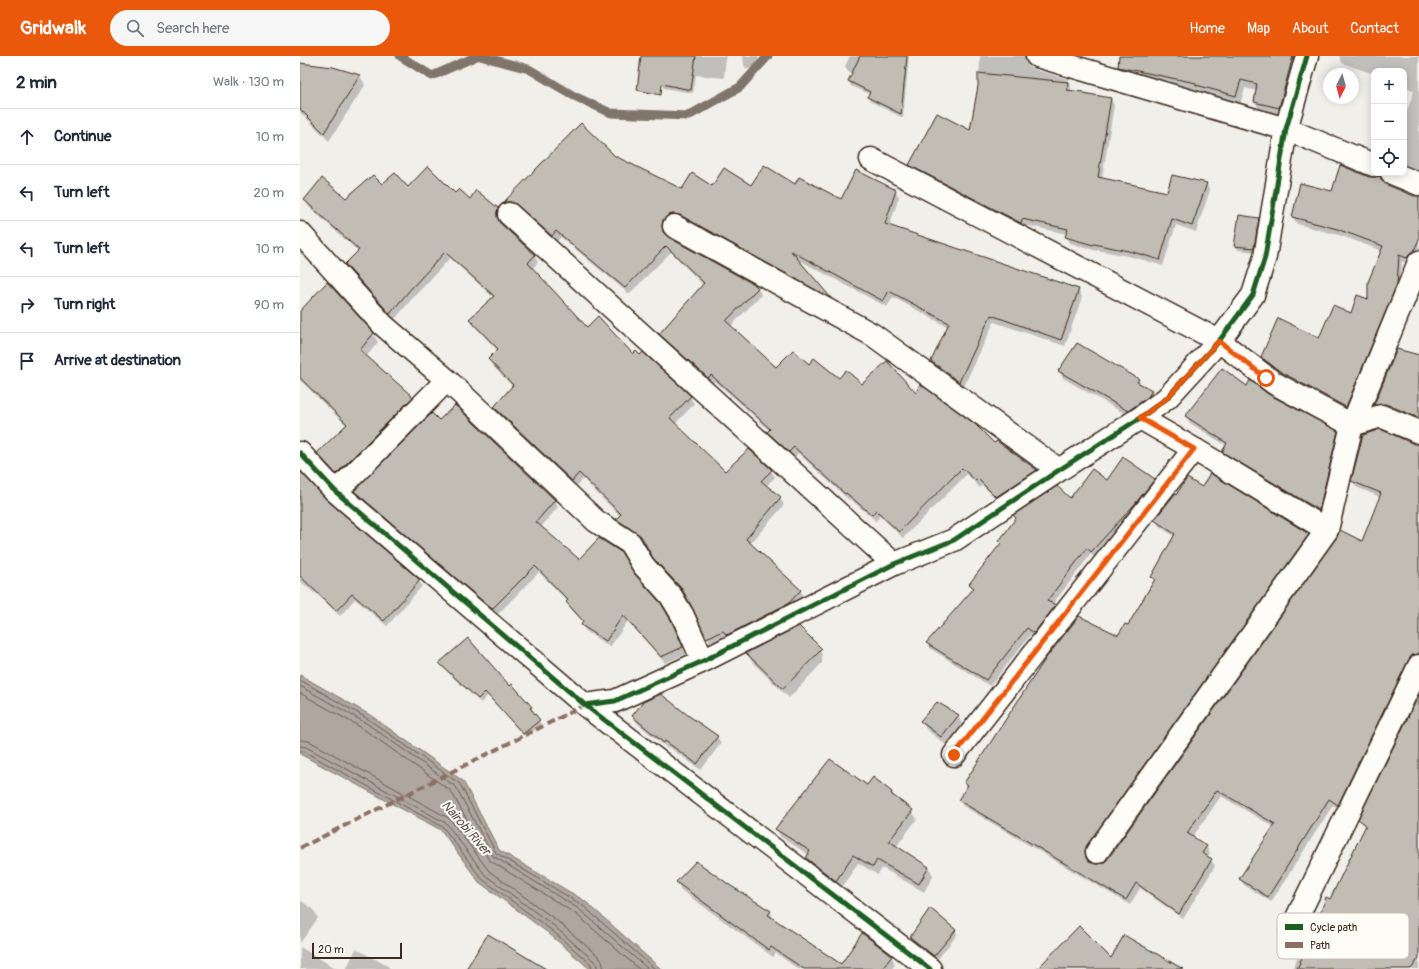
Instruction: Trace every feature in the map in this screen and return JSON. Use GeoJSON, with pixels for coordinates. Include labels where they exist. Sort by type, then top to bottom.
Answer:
{"type":"FeatureCollection","features":[{"type":"Feature","properties":{"kind":"street"},"geometry":{"type":"LineString","coordinates":[[1037,56],[1286,129],[1371,165]]}},
{"type":"Feature","properties":{"kind":"street"},"geometry":{"type":"LineString","coordinates":[[585,705],[615,701],[703,661],[894,564],[954,540],[1140,418],[1167,398],[1219,341],[1253,295],[1265,257],[1286,129],[1306,56]]}},
{"type":"Feature","properties":{"kind":"street"},"geometry":{"type":"LineString","coordinates":[[871,159],[1219,341],[1274,383],[1352,425],[1381,416],[1419,432]]}},
{"type":"Feature","properties":{"kind":"street"},"geometry":{"type":"LineString","coordinates":[[1399,176],[1419,184]]}},
{"type":"Feature","properties":{"kind":"street"},"geometry":{"type":"LineString","coordinates":[[509,214],[894,564]]}},
{"type":"Feature","properties":{"kind":"street"},"geometry":{"type":"LineString","coordinates":[[674,226],[873,335],[1059,470]]}},
{"type":"Feature","properties":{"kind":"street"},"geometry":{"type":"LineString","coordinates":[[300,233],[382,325],[448,380],[596,521],[630,543],[643,565],[671,596],[683,616],[703,661]]}},
{"type":"Feature","properties":{"kind":"street"},"geometry":{"type":"LineString","coordinates":[[1097,852],[1327,530],[1352,425],[1419,262]]}},
{"type":"Feature","properties":{"kind":"street"},"geometry":{"type":"LineString","coordinates":[[335,491],[348,480],[448,380]]}},
{"type":"Feature","properties":{"kind":"street"},"geometry":{"type":"LineString","coordinates":[[1140,418],[1327,530]]}},
{"type":"Feature","properties":{"kind":"street"},"geometry":{"type":"LineString","coordinates":[[954,755],[1194,449]]}},
{"type":"Feature","properties":{"kind":"street"},"geometry":{"type":"LineString","coordinates":[[300,454],[335,491],[585,705],[930,969]]}},
{"type":"Feature","properties":{"kind":"street"},"geometry":{"type":"LineString","coordinates":[[1299,913],[1419,666]]}},
{"type":"Feature","properties":{"kind":"water","name":"Nairobi River"},"geometry":{"type":"Polygon","coordinates":[[[300,675],[370,715],[463,781],[499,850],[585,901],[661,969],[590,969],[547,932],[479,882],[441,830],[300,754],[300,675]]]}},
{"type":"Feature","properties":{"kind":"building"},"geometry":{"type":"Polygon","coordinates":[[[641,56],[696,56],[691,90],[662,84],[661,95],[637,90],[641,56]]]}},
{"type":"Feature","properties":{"kind":"building"},"geometry":{"type":"Polygon","coordinates":[[[860,56],[907,56],[901,114],[867,97],[870,92],[848,81],[860,56]]]}},
{"type":"Feature","properties":{"kind":"building"},"geometry":{"type":"Polygon","coordinates":[[[1119,56],[1293,56],[1279,108],[1254,102],[1257,84],[1241,80],[1236,96],[1196,85],[1196,83],[1118,67],[1119,56]]]}},
{"type":"Feature","properties":{"kind":"building"},"geometry":{"type":"Polygon","coordinates":[[[300,63],[333,67],[360,75],[324,133],[300,109],[300,63]]]}},
{"type":"Feature","properties":{"kind":"building"},"geometry":{"type":"Polygon","coordinates":[[[978,73],[1068,82],[1067,90],[1111,98],[1098,177],[1167,192],[1172,175],[1207,183],[1192,226],[1172,219],[1160,260],[1133,252],[1093,245],[1065,237],[1068,229],[1022,219],[1021,223],[909,165],[937,113],[970,130],[978,86],[978,73]]]}},
{"type":"Feature","properties":{"kind":"building"},"geometry":{"type":"Polygon","coordinates":[[[581,123],[615,156],[682,189],[692,173],[712,186],[724,168],[751,185],[764,165],[795,184],[799,177],[841,199],[856,170],[896,190],[885,224],[1079,289],[1061,340],[991,315],[959,382],[931,361],[949,323],[889,291],[883,301],[791,251],[832,299],[680,215],[668,215],[663,220],[663,232],[668,237],[758,288],[726,321],[776,367],[793,350],[809,364],[814,358],[839,378],[846,370],[862,384],[887,361],[916,393],[920,384],[975,424],[994,443],[997,441],[1037,470],[996,497],[978,479],[976,481],[962,468],[899,532],[876,510],[872,515],[846,493],[845,494],[794,447],[789,452],[767,432],[770,429],[738,399],[711,375],[708,378],[659,334],[704,283],[666,246],[625,288],[556,231],[552,236],[517,205],[511,202],[505,202],[500,206],[497,212],[497,217],[500,223],[535,255],[528,263],[587,327],[598,316],[633,354],[636,351],[640,355],[643,352],[691,396],[670,418],[725,471],[749,449],[772,470],[761,481],[781,497],[746,539],[801,590],[789,603],[727,635],[723,631],[706,638],[682,589],[653,558],[641,536],[616,519],[621,514],[579,473],[572,481],[494,407],[513,385],[488,359],[498,349],[469,319],[494,296],[445,252],[390,314],[345,264],[359,250],[304,200],[322,178],[346,198],[373,175],[382,184],[395,173],[408,187],[428,166],[455,193],[459,189],[470,199],[476,190],[498,208],[581,123]]]}},
{"type":"Feature","properties":{"kind":"building"},"geometry":{"type":"Polygon","coordinates":[[[1340,165],[1369,177],[1380,176],[1382,181],[1387,185],[1414,196],[1419,196],[1419,239],[1414,251],[1411,252],[1407,258],[1399,255],[1397,284],[1346,407],[1281,372],[1261,357],[1278,318],[1319,338],[1333,305],[1351,313],[1357,295],[1368,299],[1368,282],[1383,246],[1337,229],[1292,217],[1300,183],[1332,191],[1340,165]]]}},
{"type":"Feature","properties":{"kind":"building"},"geometry":{"type":"Polygon","coordinates":[[[1239,215],[1259,218],[1254,248],[1234,246],[1239,215]]]}},
{"type":"Feature","properties":{"kind":"building"},"geometry":{"type":"Polygon","coordinates":[[[327,282],[374,333],[360,350],[413,397],[336,474],[317,453],[347,424],[300,378],[300,311],[327,282]]]}},
{"type":"Feature","properties":{"kind":"building"},"geometry":{"type":"Polygon","coordinates":[[[1077,343],[1139,379],[1137,382],[1152,390],[1148,397],[1128,411],[1058,371],[1077,343]]]}},
{"type":"Feature","properties":{"kind":"building"},"geometry":{"type":"Polygon","coordinates":[[[1397,349],[1419,355],[1419,418],[1386,404],[1374,405],[1397,349]]]}},
{"type":"Feature","properties":{"kind":"building"},"geometry":{"type":"Polygon","coordinates":[[[1222,368],[1247,386],[1250,380],[1268,394],[1338,431],[1319,510],[1222,452],[1227,443],[1185,416],[1222,368]]]}},
{"type":"Feature","properties":{"kind":"building"},"geometry":{"type":"Polygon","coordinates":[[[455,405],[555,500],[536,522],[579,559],[599,538],[621,552],[634,573],[661,603],[672,622],[683,647],[661,657],[623,615],[606,641],[581,625],[583,621],[566,602],[568,600],[535,566],[492,609],[354,491],[432,413],[439,420],[455,405]]]}},
{"type":"Feature","properties":{"kind":"building"},"geometry":{"type":"Polygon","coordinates":[[[1380,429],[1414,444],[1419,444],[1419,654],[1412,655],[1408,661],[1338,805],[1329,799],[1268,897],[1239,879],[1275,824],[1217,790],[1187,833],[1207,846],[1202,853],[1212,859],[1179,914],[1136,883],[1126,900],[958,800],[968,785],[964,783],[1046,658],[1079,616],[1118,635],[1125,624],[1128,625],[1155,579],[1151,577],[1175,534],[1154,520],[1175,494],[1176,495],[1187,478],[1202,487],[1210,473],[1309,534],[1087,845],[1085,851],[1086,858],[1089,862],[1096,864],[1103,863],[1107,860],[1337,537],[1340,530],[1362,541],[1381,493],[1351,481],[1363,435],[1380,429]]]}},
{"type":"Feature","properties":{"kind":"building"},"geometry":{"type":"Polygon","coordinates":[[[1123,457],[1155,479],[1134,505],[1091,552],[1087,548],[1047,601],[1056,605],[1034,633],[1027,628],[986,680],[926,643],[974,588],[969,584],[1001,543],[999,541],[1016,518],[1013,515],[1057,486],[1070,498],[1092,469],[1107,480],[1123,457]]]}},
{"type":"Feature","properties":{"kind":"building"},"geometry":{"type":"Polygon","coordinates":[[[300,471],[327,500],[420,580],[384,621],[352,594],[336,611],[300,576],[300,471]]]}},
{"type":"Feature","properties":{"kind":"building"},"geometry":{"type":"Polygon","coordinates":[[[799,626],[822,649],[783,689],[746,653],[799,626]]]}},
{"type":"Feature","properties":{"kind":"building"},"geometry":{"type":"Polygon","coordinates":[[[468,638],[510,686],[512,684],[532,707],[530,708],[540,720],[523,734],[485,692],[478,699],[439,663],[468,638]]]}},
{"type":"Feature","properties":{"kind":"building"},"geometry":{"type":"Polygon","coordinates":[[[661,694],[718,736],[697,764],[665,741],[664,743],[632,716],[643,702],[661,694]]]}},
{"type":"Feature","properties":{"kind":"building"},"geometry":{"type":"Polygon","coordinates":[[[1419,695],[1419,958],[1411,969],[1297,969],[1301,959],[1409,959],[1409,913],[1320,913],[1326,897],[1330,899],[1366,825],[1358,819],[1419,695]]]}},
{"type":"Feature","properties":{"kind":"building"},"geometry":{"type":"Polygon","coordinates":[[[937,702],[959,715],[941,737],[920,721],[937,702]]]}},
{"type":"Feature","properties":{"kind":"building"},"geometry":{"type":"Polygon","coordinates":[[[830,759],[867,785],[873,777],[892,792],[891,794],[913,810],[889,841],[929,867],[919,884],[877,860],[873,867],[853,855],[836,881],[806,858],[810,851],[775,829],[830,759]]]}},
{"type":"Feature","properties":{"kind":"building"},"geometry":{"type":"Polygon","coordinates":[[[696,861],[731,886],[771,911],[768,915],[841,964],[862,933],[892,956],[882,969],[804,969],[771,947],[769,950],[676,882],[696,861]]]}},
{"type":"Feature","properties":{"kind":"building"},"geometry":{"type":"Polygon","coordinates":[[[930,908],[956,930],[934,956],[910,937],[930,908]]]}},
{"type":"Feature","properties":{"kind":"building"},"geometry":{"type":"Polygon","coordinates":[[[1079,926],[1111,958],[1124,935],[1183,969],[1037,969],[1079,926]]]}},
{"type":"Feature","properties":{"kind":"building"},"geometry":{"type":"Polygon","coordinates":[[[488,934],[546,969],[466,969],[488,934]]]}},
{"type":"Feature","properties":{"kind":"waterway"},"geometry":{"type":"LineString","coordinates":[[400,56],[432,76],[477,56]]}},
{"type":"Feature","properties":{"kind":"waterway"},"geometry":{"type":"LineString","coordinates":[[480,56],[529,69],[574,96],[611,113],[688,116],[740,87],[768,56]]}},
{"type":"Feature","properties":{"kind":"marked path"},"geometry":{"type":"LineString","coordinates":[[300,848],[585,705]]}},
{"type":"Feature","properties":{"kind":"cycle path"},"geometry":{"type":"LineString","coordinates":[[585,705],[615,701],[703,661],[894,564],[954,540],[1140,418],[1167,398],[1219,341],[1253,295],[1265,257],[1286,129],[1307,56]]}},
{"type":"Feature","properties":{"kind":"cycle path"},"geometry":{"type":"LineString","coordinates":[[300,453],[335,491],[585,705],[930,969]]}},
{"type":"Feature","properties":{"kind":"route"},"geometry":{"type":"LineString","coordinates":[[954,755],[1194,449],[1140,418],[1167,398],[1219,341],[1266,378]]}}]}
